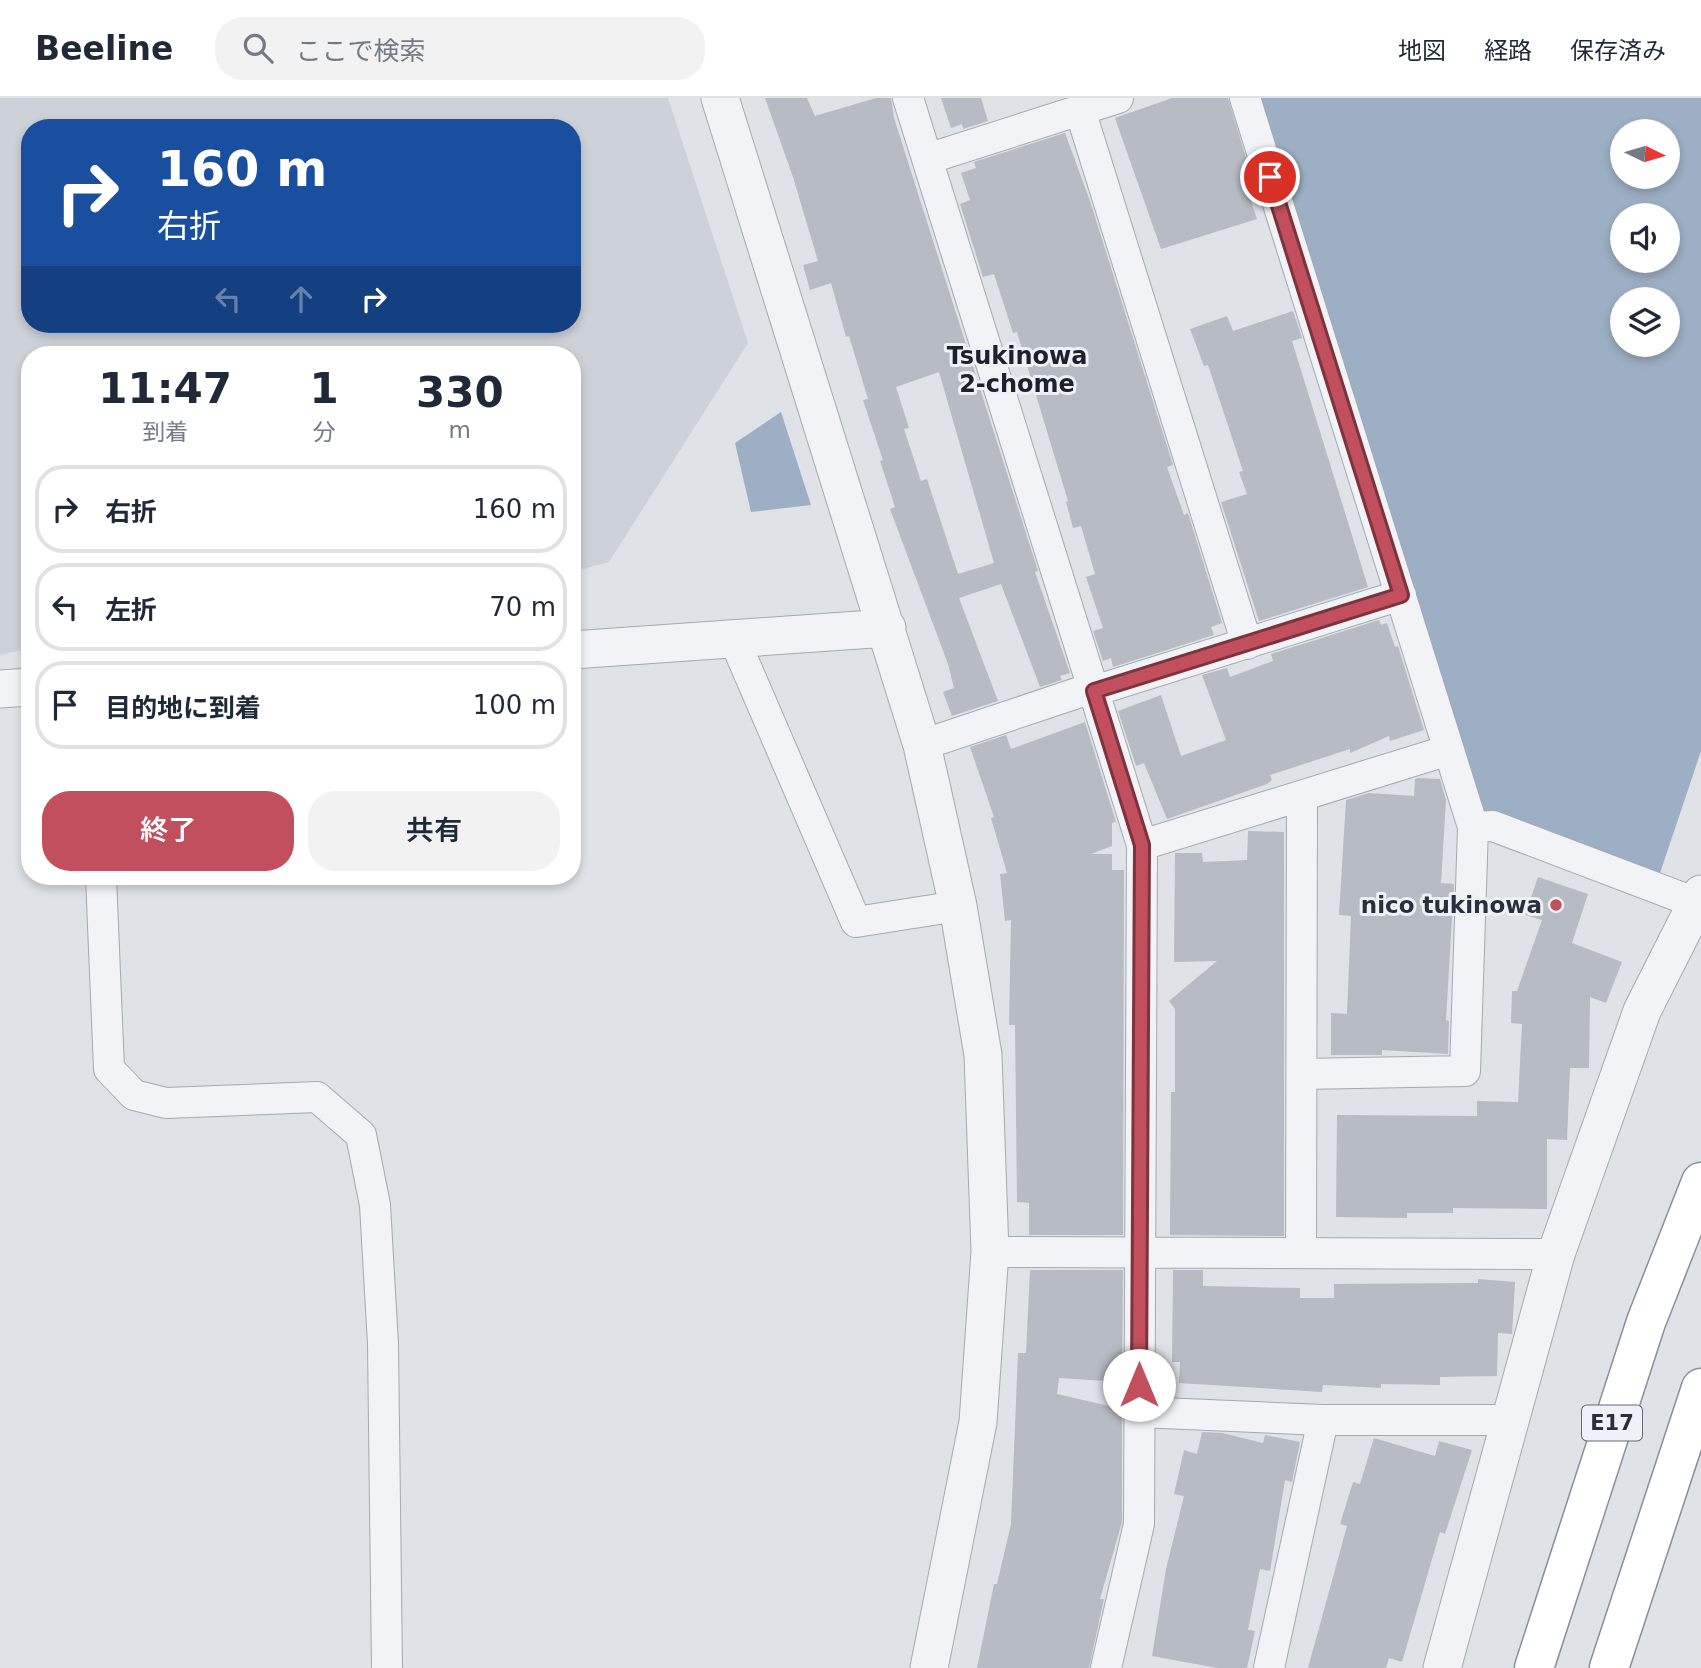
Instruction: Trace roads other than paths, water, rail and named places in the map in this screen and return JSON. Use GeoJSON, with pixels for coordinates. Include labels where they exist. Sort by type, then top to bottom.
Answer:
{"type":"FeatureCollection","features":[{"type":"Feature","properties":{"kind":"highway","name":"E17"},"geometry":{"type":"LineString","coordinates":[[1534,1668],[1646,1322],[1701,1182]]}},
{"type":"Feature","properties":{"kind":"highway"},"geometry":{"type":"LineString","coordinates":[[1609,1668],[1701,1388]]}},
{"type":"Feature","properties":{"kind":"street"},"geometry":{"type":"LineString","coordinates":[[720,98],[922,745],[958,906],[983,1055],[990,1252],[978,1422],[929,1668]]}},
{"type":"Feature","properties":{"kind":"street"},"geometry":{"type":"LineString","coordinates":[[908,98],[1142,845],[1139,1524],[1106,1668]]}},
{"type":"Feature","properties":{"kind":"street"},"geometry":{"type":"LineString","coordinates":[[927,159],[1118,98]]}},
{"type":"Feature","properties":{"kind":"street"},"geometry":{"type":"LineString","coordinates":[[1245,98],[1474,827],[1465,1071],[1302,1074]]}},
{"type":"Feature","properties":{"kind":"street"},"geometry":{"type":"LineString","coordinates":[[1080,110],[1247,643]]}},
{"type":"Feature","properties":{"kind":"street"},"geometry":{"type":"LineString","coordinates":[[922,745],[1401,595]]}},
{"type":"Feature","properties":{"kind":"street"},"geometry":{"type":"LineString","coordinates":[[581,649],[887,628]]}},
{"type":"Feature","properties":{"kind":"street"},"geometry":{"type":"LineString","coordinates":[[734,639],[856,922],[958,906]]}},
{"type":"Feature","properties":{"kind":"street"},"geometry":{"type":"LineString","coordinates":[[0,689],[21,688]]}},
{"type":"Feature","properties":{"kind":"street"},"geometry":{"type":"LineString","coordinates":[[1142,845],[1449,750]]}},
{"type":"Feature","properties":{"kind":"street"},"geometry":{"type":"LineString","coordinates":[[1301,1253],[1302,796]]}},
{"type":"Feature","properties":{"kind":"street"},"geometry":{"type":"LineString","coordinates":[[1442,1668],[1556,1254],[1642,1011],[1698,898],[1493,826],[1474,827]]}},
{"type":"Feature","properties":{"kind":"street"},"geometry":{"type":"LineString","coordinates":[[101,885],[108,1069],[134,1095],[166,1103],[317,1097],[361,1135],[374,1205],[383,1344],[387,1668]]}},
{"type":"Feature","properties":{"kind":"street"},"geometry":{"type":"LineString","coordinates":[[990,1252],[1556,1254]]}},
{"type":"Feature","properties":{"kind":"street"},"geometry":{"type":"LineString","coordinates":[[1139,1412],[1323,1420],[1510,1420]]}},
{"type":"Feature","properties":{"kind":"street"},"geometry":{"type":"LineString","coordinates":[[1269,1668],[1323,1420]]}},
{"type":"Feature","properties":{"kind":"water"},"geometry":{"type":"Polygon","coordinates":[[[1245,98],[1701,98],[1701,751],[1655,888],[1473,827],[1245,98]]]}},
{"type":"Feature","properties":{"kind":"water"},"geometry":{"type":"Polygon","coordinates":[[[781,412],[811,505],[751,512],[735,443],[781,412]]]}},
{"type":"Feature","properties":{"kind":"place","name":"nico tukinowa"},"geometry":{"type":"Point","coordinates":[1556,905]}},
{"type":"Feature","properties":{"kind":"district","name":"Tsukinowa 2-chome"},"geometry":{"type":"Point","coordinates":[1017,370]}}]}
